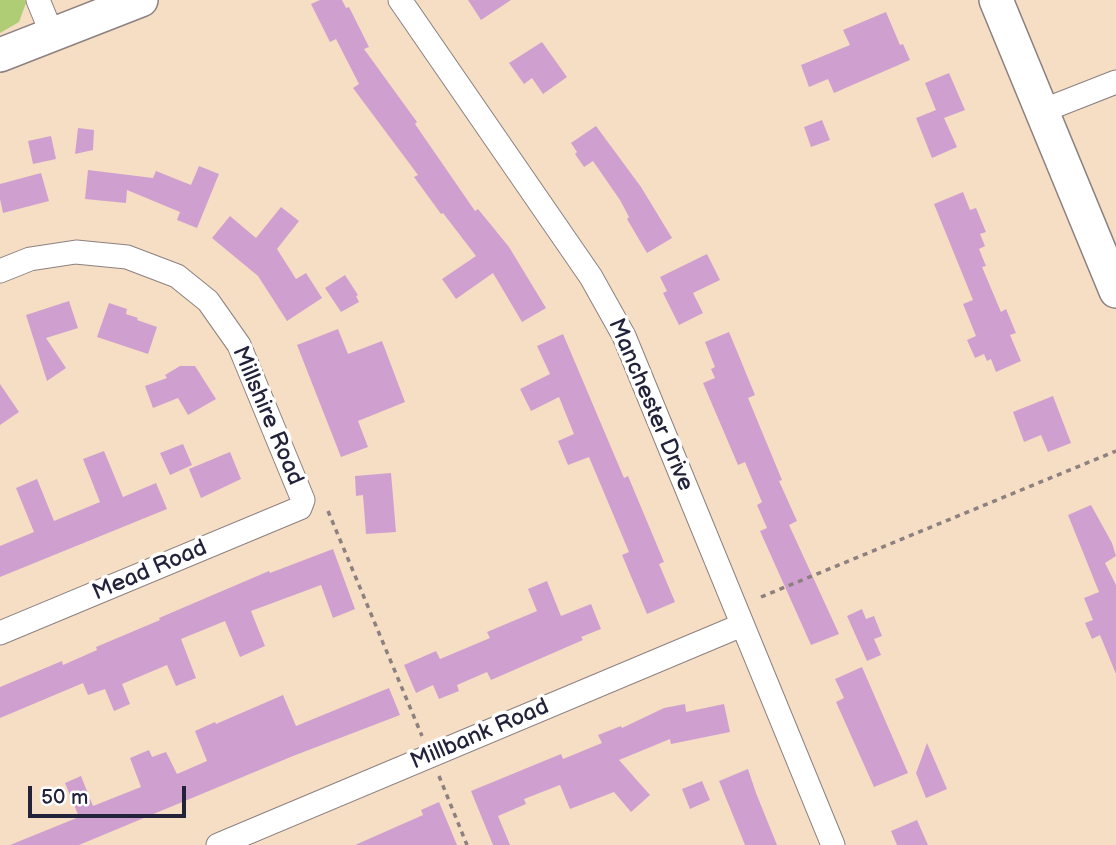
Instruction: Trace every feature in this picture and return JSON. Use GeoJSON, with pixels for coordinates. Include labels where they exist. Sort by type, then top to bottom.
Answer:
{"type":"FeatureCollection","features":[{"type":"Feature","properties":{"kind":"street"},"geometry":{"type":"LineString","coordinates":[[38,0],[52,34]]}},
{"type":"Feature","properties":{"kind":"street"},"geometry":{"type":"LineString","coordinates":[[0,55],[141,0]]}},
{"type":"Feature","properties":{"kind":"street","name":"Manchester Drive"},"geometry":{"type":"LineString","coordinates":[[400,0],[591,277],[624,336],[833,845]]}},
{"type":"Feature","properties":{"kind":"street"},"geometry":{"type":"LineString","coordinates":[[996,0],[1116,291]]}},
{"type":"Feature","properties":{"kind":"street"},"geometry":{"type":"LineString","coordinates":[[1042,111],[1116,82]]}},
{"type":"Feature","properties":{"kind":"street","name":"Millshire Road"},"geometry":{"type":"LineString","coordinates":[[0,271],[30,259],[76,252],[127,257],[177,276],[208,301],[239,345],[303,500],[300,508]]}},
{"type":"Feature","properties":{"kind":"street","name":"Mead Road"},"geometry":{"type":"LineString","coordinates":[[0,634],[300,508]]}},
{"type":"Feature","properties":{"kind":"street","name":"Millbank Road"},"geometry":{"type":"LineString","coordinates":[[218,845],[742,625]]}},
{"type":"Feature","properties":{"kind":"path"},"geometry":{"type":"LineString","coordinates":[[761,597],[1116,451]]}},
{"type":"Feature","properties":{"kind":"path"},"geometry":{"type":"LineString","coordinates":[[328,512],[467,845]]}},
{"type":"Feature","properties":{"kind":"green space"},"geometry":{"type":"Polygon","coordinates":[[[0,0],[25,0],[26,3],[19,22],[0,33],[0,0]]]}},
{"type":"Feature","properties":{"kind":"building"},"geometry":{"type":"Polygon","coordinates":[[[320,0],[342,0],[346,8],[349,7],[369,47],[364,49],[417,122],[415,124],[475,211],[478,209],[509,247],[546,308],[522,322],[493,273],[456,299],[442,279],[476,256],[443,213],[441,214],[414,177],[418,175],[353,88],[359,84],[336,39],[330,42],[311,4],[320,0]]]}},
{"type":"Feature","properties":{"kind":"building"},"geometry":{"type":"Polygon","coordinates":[[[468,0],[511,0],[481,20],[468,0]]]}},
{"type":"Feature","properties":{"kind":"building"},"geometry":{"type":"Polygon","coordinates":[[[886,12],[900,45],[903,44],[910,60],[834,93],[828,79],[809,87],[801,65],[850,45],[843,30],[886,12]]]}},
{"type":"Feature","properties":{"kind":"building"},"geometry":{"type":"Polygon","coordinates":[[[542,42],[567,77],[543,94],[532,78],[524,84],[509,63],[542,42]]]}},
{"type":"Feature","properties":{"kind":"building"},"geometry":{"type":"Polygon","coordinates":[[[949,73],[965,110],[944,118],[957,147],[932,158],[916,118],[936,110],[925,83],[949,73]]]}},
{"type":"Feature","properties":{"kind":"building"},"geometry":{"type":"Polygon","coordinates":[[[822,120],[830,140],[811,147],[804,127],[822,120]]]}},
{"type":"Feature","properties":{"kind":"building"},"geometry":{"type":"Polygon","coordinates":[[[596,126],[641,187],[672,238],[647,253],[627,219],[629,217],[620,200],[593,161],[584,167],[575,154],[577,152],[571,143],[596,126]]]}},
{"type":"Feature","properties":{"kind":"building"},"geometry":{"type":"Polygon","coordinates":[[[78,128],[94,130],[93,150],[75,154],[78,128]]]}},
{"type":"Feature","properties":{"kind":"building"},"geometry":{"type":"Polygon","coordinates":[[[51,136],[56,159],[33,164],[28,141],[51,136]]]}},
{"type":"Feature","properties":{"kind":"building"},"geometry":{"type":"Polygon","coordinates":[[[199,166],[219,174],[197,228],[177,220],[180,212],[127,190],[126,203],[85,199],[88,170],[153,178],[156,171],[191,185],[199,166]]]}},
{"type":"Feature","properties":{"kind":"building"},"geometry":{"type":"Polygon","coordinates":[[[41,173],[49,201],[3,213],[0,184],[41,173]]]}},
{"type":"Feature","properties":{"kind":"building"},"geometry":{"type":"Polygon","coordinates":[[[963,192],[970,210],[976,208],[986,232],[980,234],[985,246],[979,249],[986,266],[982,267],[1001,312],[1006,309],[1016,333],[1010,335],[1021,361],[996,372],[991,359],[987,361],[984,354],[975,358],[967,340],[976,336],[963,304],[973,300],[934,204],[963,192]]]}},
{"type":"Feature","properties":{"kind":"building"},"geometry":{"type":"Polygon","coordinates":[[[281,207],[299,221],[277,249],[296,279],[306,273],[322,298],[287,321],[258,276],[212,238],[230,216],[256,238],[281,207]]]}},
{"type":"Feature","properties":{"kind":"building"},"geometry":{"type":"Polygon","coordinates":[[[707,254],[720,280],[693,293],[703,313],[679,325],[663,293],[667,291],[660,277],[707,254]]]}},
{"type":"Feature","properties":{"kind":"building"},"geometry":{"type":"Polygon","coordinates":[[[345,275],[358,295],[356,296],[359,302],[341,312],[325,288],[345,275]]]}},
{"type":"Feature","properties":{"kind":"building"},"geometry":{"type":"Polygon","coordinates":[[[69,301],[78,328],[46,338],[66,368],[47,381],[26,315],[69,301]]]}},
{"type":"Feature","properties":{"kind":"building"},"geometry":{"type":"Polygon","coordinates":[[[109,303],[127,309],[126,314],[138,318],[137,320],[157,327],[148,354],[97,337],[109,303]]]}},
{"type":"Feature","properties":{"kind":"building"},"geometry":{"type":"Polygon","coordinates":[[[338,329],[348,354],[382,341],[405,402],[358,421],[368,447],[341,457],[297,345],[338,329]]]}},
{"type":"Feature","properties":{"kind":"building"},"geometry":{"type":"Polygon","coordinates":[[[729,332],[755,395],[748,398],[797,521],[789,525],[839,634],[811,645],[760,531],[767,528],[757,505],[762,502],[745,462],[738,465],[703,383],[715,378],[711,369],[715,367],[705,342],[729,332]]]}},
{"type":"Feature","properties":{"kind":"building"},"geometry":{"type":"Polygon","coordinates":[[[563,334],[624,478],[628,476],[664,562],[659,564],[675,602],[647,614],[622,555],[629,552],[589,457],[568,465],[558,441],[574,434],[559,397],[531,411],[520,389],[550,374],[537,346],[563,334]]]}},
{"type":"Feature","properties":{"kind":"building"},"geometry":{"type":"Polygon","coordinates":[[[180,366],[195,366],[216,399],[188,415],[178,398],[153,408],[145,386],[167,378],[165,375],[180,366]]]}},
{"type":"Feature","properties":{"kind":"building"},"geometry":{"type":"Polygon","coordinates":[[[0,384],[19,412],[0,425],[0,384]]]}},
{"type":"Feature","properties":{"kind":"building"},"geometry":{"type":"Polygon","coordinates":[[[1053,396],[1071,443],[1048,452],[1041,435],[1024,442],[1013,412],[1053,396]]]}},
{"type":"Feature","properties":{"kind":"building"},"geometry":{"type":"Polygon","coordinates":[[[183,444],[192,465],[170,475],[160,453],[183,444]]]}},
{"type":"Feature","properties":{"kind":"building"},"geometry":{"type":"Polygon","coordinates":[[[104,451],[123,497],[156,483],[167,509],[0,577],[0,546],[34,532],[16,488],[37,479],[54,521],[100,502],[83,459],[104,451]]]}},
{"type":"Feature","properties":{"kind":"building"},"geometry":{"type":"Polygon","coordinates":[[[230,452],[241,479],[201,498],[189,469],[230,452]]]}},
{"type":"Feature","properties":{"kind":"building"},"geometry":{"type":"Polygon","coordinates":[[[391,473],[396,532],[366,534],[363,495],[356,496],[355,476],[391,473]]]}},
{"type":"Feature","properties":{"kind":"building"},"geometry":{"type":"Polygon","coordinates":[[[1091,505],[1112,543],[1116,556],[1105,563],[1116,585],[1116,674],[1100,635],[1092,639],[1085,623],[1093,620],[1084,598],[1099,592],[1068,515],[1091,505]]]}},
{"type":"Feature","properties":{"kind":"building"},"geometry":{"type":"Polygon","coordinates":[[[333,549],[355,609],[333,618],[321,585],[251,611],[265,646],[240,657],[225,621],[181,639],[196,678],[176,686],[167,665],[122,684],[130,704],[114,711],[105,689],[88,695],[83,683],[0,718],[0,687],[62,661],[63,665],[97,650],[96,647],[160,620],[159,618],[269,571],[270,573],[333,549]]]}},
{"type":"Feature","properties":{"kind":"building"},"geometry":{"type":"Polygon","coordinates":[[[547,581],[561,616],[591,604],[601,629],[581,637],[583,640],[491,680],[487,672],[457,685],[459,691],[439,699],[433,685],[416,693],[404,665],[436,651],[440,659],[490,638],[487,632],[537,611],[528,589],[547,581]]]}},
{"type":"Feature","properties":{"kind":"building"},"geometry":{"type":"Polygon","coordinates":[[[862,609],[866,619],[874,616],[882,636],[874,639],[881,655],[867,661],[847,616],[862,609]]]}},
{"type":"Feature","properties":{"kind":"building"},"geometry":{"type":"Polygon","coordinates":[[[862,667],[908,773],[874,787],[836,702],[844,698],[835,679],[862,667]]]}},
{"type":"Feature","properties":{"kind":"building"},"geometry":{"type":"Polygon","coordinates":[[[389,688],[400,715],[293,756],[79,845],[10,845],[79,817],[65,783],[81,776],[93,806],[141,787],[130,758],[149,750],[152,757],[166,752],[177,774],[207,761],[195,731],[215,722],[216,724],[283,695],[296,726],[389,688]]]}},
{"type":"Feature","properties":{"kind":"building"},"geometry":{"type":"Polygon","coordinates":[[[685,704],[686,712],[724,704],[730,732],[671,744],[670,739],[619,760],[650,795],[631,812],[614,792],[570,809],[560,785],[524,799],[526,804],[498,816],[510,845],[493,845],[471,791],[561,754],[563,759],[602,743],[598,735],[621,726],[622,728],[664,708],[685,704]]]}},
{"type":"Feature","properties":{"kind":"building"},"geometry":{"type":"Polygon","coordinates":[[[927,743],[947,789],[926,798],[916,773],[927,743]]]}},
{"type":"Feature","properties":{"kind":"building"},"geometry":{"type":"Polygon","coordinates":[[[748,769],[777,845],[745,845],[719,781],[748,769]]]}},
{"type":"Feature","properties":{"kind":"building"},"geometry":{"type":"Polygon","coordinates":[[[702,781],[710,800],[690,809],[682,789],[702,781]]]}},
{"type":"Feature","properties":{"kind":"building"},"geometry":{"type":"Polygon","coordinates":[[[439,802],[457,845],[355,845],[423,815],[421,810],[439,802]]]}},
{"type":"Feature","properties":{"kind":"building"},"geometry":{"type":"Polygon","coordinates":[[[917,820],[928,845],[897,845],[891,831],[917,820]]]}}]}
